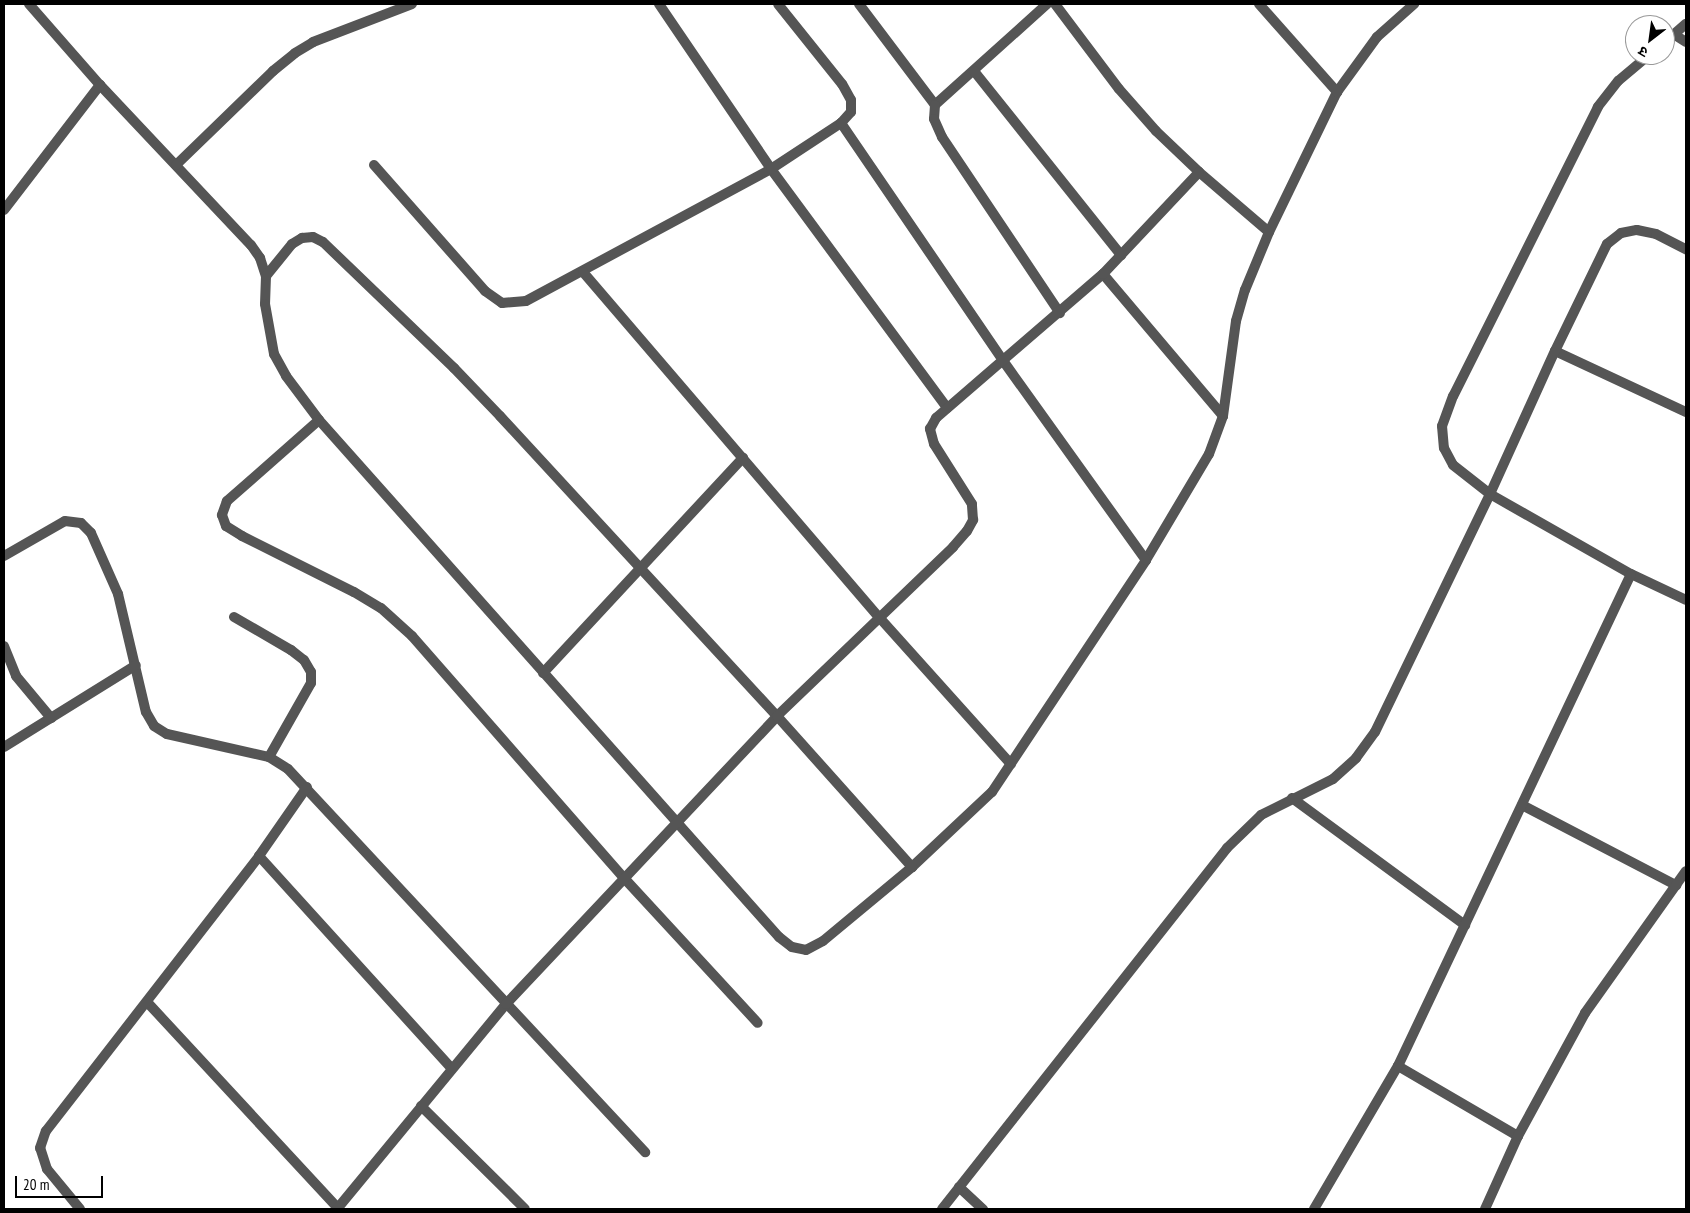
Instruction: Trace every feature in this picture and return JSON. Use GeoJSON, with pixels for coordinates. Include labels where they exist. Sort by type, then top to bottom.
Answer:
{"type":"FeatureCollection","features":[{"type":"Feature","properties":{"kind":"street"},"geometry":{"type":"LineString","coordinates":[[29,4],[100,85],[251,245],[260,258],[266,276],[265,304],[274,354],[286,376],[319,420],[676,824],[779,937],[792,948],[806,950],[823,941],[912,867],[980,804],[1012,764],[1146,560],[1209,454],[1223,416],[1236,322],[1245,290],[1269,232],[1337,92],[1377,38],[1414,4]]}},
{"type":"Feature","properties":{"kind":"street"},"geometry":{"type":"LineString","coordinates":[[176,165],[273,71],[295,53],[313,42],[412,4]]}},
{"type":"Feature","properties":{"kind":"street"},"geometry":{"type":"LineString","coordinates":[[659,4],[771,169],[947,408]]}},
{"type":"Feature","properties":{"kind":"street"},"geometry":{"type":"LineString","coordinates":[[374,165],[485,291],[502,303],[526,301],[583,272],[771,169],[841,123],[851,112],[851,100],[842,84],[778,4]]}},
{"type":"Feature","properties":{"kind":"street"},"geometry":{"type":"LineString","coordinates":[[859,4],[935,105],[934,119],[942,137],[1060,313]]}},
{"type":"Feature","properties":{"kind":"street"},"geometry":{"type":"LineString","coordinates":[[935,105],[1047,4]]}},
{"type":"Feature","properties":{"kind":"street"},"geometry":{"type":"LineString","coordinates":[[1055,4],[1119,89],[1156,131],[1199,172],[1269,232]]}},
{"type":"Feature","properties":{"kind":"street"},"geometry":{"type":"LineString","coordinates":[[1259,4],[1337,92]]}},
{"type":"Feature","properties":{"kind":"street"},"geometry":{"type":"LineString","coordinates":[[1675,34],[1686,24]]}},
{"type":"Feature","properties":{"kind":"street"},"geometry":{"type":"LineString","coordinates":[[1675,36],[1686,42]]}},
{"type":"Feature","properties":{"kind":"street"},"geometry":{"type":"LineString","coordinates":[[1637,65],[1618,81],[1598,107],[1453,396],[1442,426],[1444,448],[1453,465],[1490,494],[1631,574],[1686,600]]}},
{"type":"Feature","properties":{"kind":"street"},"geometry":{"type":"LineString","coordinates":[[974,71],[1121,255]]}},
{"type":"Feature","properties":{"kind":"street"},"geometry":{"type":"LineString","coordinates":[[4,210],[100,85]]}},
{"type":"Feature","properties":{"kind":"street"},"geometry":{"type":"LineString","coordinates":[[841,123],[1004,362],[1146,560]]}},
{"type":"Feature","properties":{"kind":"street"},"geometry":{"type":"LineString","coordinates":[[148,1002],[338,1209],[506,1004],[777,716],[878,616],[953,547],[967,531],[973,520],[972,504],[934,444],[930,429],[936,418],[1004,362],[1103,274],[1199,172]]}},
{"type":"Feature","properties":{"kind":"street"},"geometry":{"type":"LineString","coordinates":[[942,1209],[1227,848],[1261,815],[1333,779],[1356,758],[1375,732],[1490,494],[1607,244],[1621,233],[1637,230],[1656,234],[1686,249]]}},
{"type":"Feature","properties":{"kind":"street"},"geometry":{"type":"LineString","coordinates":[[266,276],[292,244],[302,238],[313,237],[323,242],[454,368],[777,716],[912,867]]}},
{"type":"Feature","properties":{"kind":"street"},"geometry":{"type":"LineString","coordinates":[[583,272],[878,616],[1012,764]]}},
{"type":"Feature","properties":{"kind":"street"},"geometry":{"type":"LineString","coordinates":[[1103,274],[1223,416]]}},
{"type":"Feature","properties":{"kind":"street"},"geometry":{"type":"LineString","coordinates":[[1555,352],[1686,412]]}},
{"type":"Feature","properties":{"kind":"street"},"geometry":{"type":"LineString","coordinates":[[319,420],[227,501],[222,515],[226,526],[381,608],[412,636],[624,878],[758,1023]]}},
{"type":"Feature","properties":{"kind":"street"},"geometry":{"type":"LineString","coordinates":[[543,673],[743,458]]}},
{"type":"Feature","properties":{"kind":"street"},"geometry":{"type":"LineString","coordinates":[[4,556],[65,521],[81,523],[91,533],[105,560],[118,594],[146,712],[154,726],[167,734],[269,757],[288,769],[645,1152]]}},
{"type":"Feature","properties":{"kind":"street"},"geometry":{"type":"LineString","coordinates":[[1314,1209],[1398,1066],[1631,574]]}},
{"type":"Feature","properties":{"kind":"street"},"geometry":{"type":"LineString","coordinates":[[234,617],[291,650],[304,660],[311,672],[311,682],[269,757]]}},
{"type":"Feature","properties":{"kind":"street"},"geometry":{"type":"LineString","coordinates":[[4,646],[16,676],[52,718]]}},
{"type":"Feature","properties":{"kind":"street"},"geometry":{"type":"LineString","coordinates":[[4,747],[136,665]]}},
{"type":"Feature","properties":{"kind":"street"},"geometry":{"type":"LineString","coordinates":[[80,1209],[47,1169],[40,1148],[46,1131],[148,1002],[259,856],[306,787]]}},
{"type":"Feature","properties":{"kind":"street"},"geometry":{"type":"LineString","coordinates":[[1292,798],[1465,925]]}},
{"type":"Feature","properties":{"kind":"street"},"geometry":{"type":"LineString","coordinates":[[1522,805],[1676,885]]}},
{"type":"Feature","properties":{"kind":"street"},"geometry":{"type":"LineString","coordinates":[[259,856],[452,1069]]}},
{"type":"Feature","properties":{"kind":"street"},"geometry":{"type":"LineString","coordinates":[[1485,1209],[1518,1136],[1585,1013],[1686,871]]}},
{"type":"Feature","properties":{"kind":"street"},"geometry":{"type":"LineString","coordinates":[[1398,1066],[1518,1136]]}},
{"type":"Feature","properties":{"kind":"street"},"geometry":{"type":"LineString","coordinates":[[421,1106],[526,1209]]}},
{"type":"Feature","properties":{"kind":"street"},"geometry":{"type":"LineString","coordinates":[[959,1187],[984,1209]]}}]}
